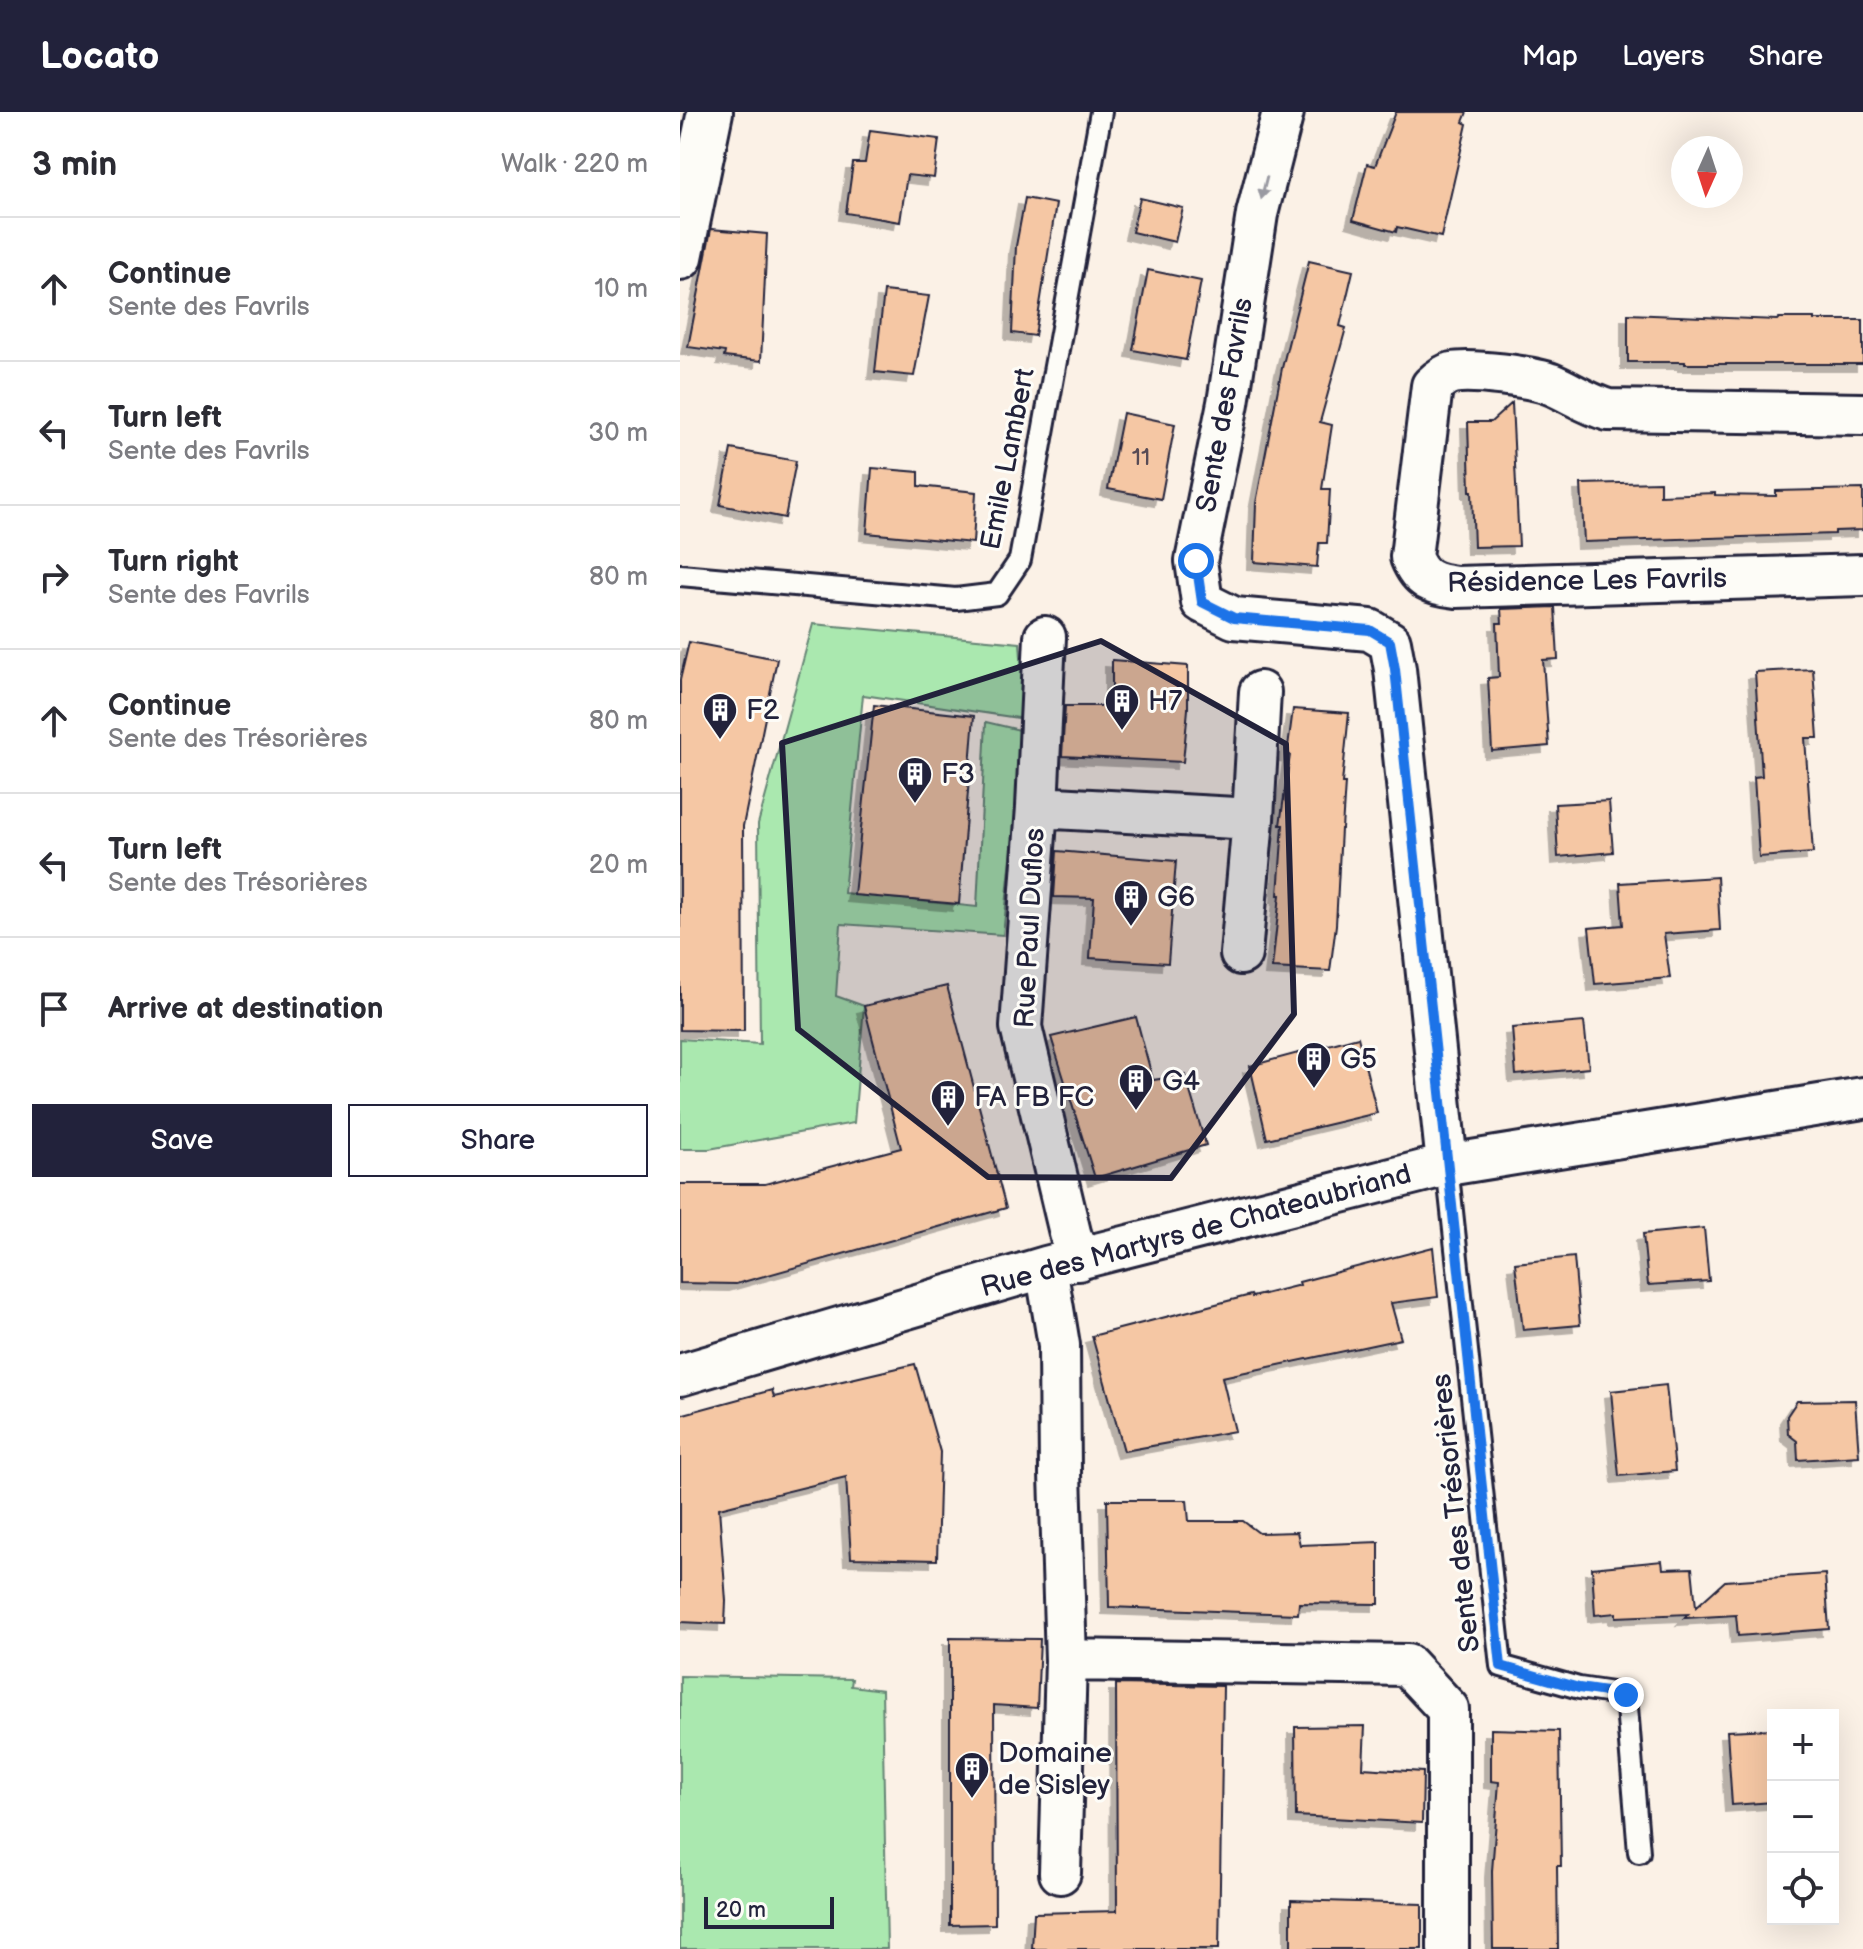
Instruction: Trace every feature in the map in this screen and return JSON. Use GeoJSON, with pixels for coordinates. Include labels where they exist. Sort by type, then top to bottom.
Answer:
{"type":"FeatureCollection","features":[{"type":"Feature","properties":{"kind":"street"},"geometry":{"type":"LineString","coordinates":[[682,232],[710,112]]}},
{"type":"Feature","properties":{"kind":"street","name":"Sente des Favrils"},"geometry":{"type":"LineString","coordinates":[[1283,112],[1257,214],[1228,403],[1196,561],[1202,602],[1234,618],[1370,630],[1390,642],[1447,1165]]}},
{"type":"Feature","properties":{"kind":"street","name":"Résidence Les Favrils"},"geometry":{"type":"LineString","coordinates":[[1863,414],[1608,410],[1550,384],[1526,377],[1454,373],[1432,386],[1411,557],[1416,570],[1426,579],[1437,585],[1456,587],[1863,575]]}},
{"type":"Feature","properties":{"kind":"street","name":"Rue Paul Duflos"},"geometry":{"type":"LineString","coordinates":[[1045,637],[1037,807],[1021,1027],[1070,1233],[1062,1264],[1059,1345],[1066,1660],[1060,1873]]}},
{"type":"Feature","properties":{"kind":"street"},"geometry":{"type":"LineString","coordinates":[[1241,954],[1260,692]]}},
{"type":"Feature","properties":{"kind":"street"},"geometry":{"type":"LineString","coordinates":[[1037,807],[1253,819]]}},
{"type":"Feature","properties":{"kind":"street","name":"Rue des Martyrs de Chateaubriand"},"geometry":{"type":"LineString","coordinates":[[680,1375],[1062,1264],[1447,1165],[1863,1098]]}},
{"type":"Feature","properties":{"kind":"street"},"geometry":{"type":"LineString","coordinates":[[1066,1660],[1407,1665],[1448,1709],[1448,1949]]}},
{"type":"Feature","properties":{"kind":"lane","name":"Emile Lambert"},"geometry":{"type":"LineString","coordinates":[[680,575],[956,599],[997,594],[1020,560],[1101,112]]}},
{"type":"Feature","properties":{"kind":"lane","name":"Sente des Trésorières"},"geometry":{"type":"LineString","coordinates":[[1447,1165],[1501,1666],[1579,1688],[1626,1695],[1639,1852]]}},
{"type":"Feature","properties":{"kind":"highlighted area"},"geometry":{"type":"Polygon","coordinates":[[[1101,641],[1286,744],[1294,1014],[1171,1178],[988,1177],[798,1029],[782,743],[1101,641]]]}},
{"type":"Feature","properties":{"kind":"green space"},"geometry":{"type":"Polygon","coordinates":[[[813,624],[1020,643],[1025,719],[863,695],[844,893],[977,907],[986,722],[1024,731],[1003,935],[841,924],[836,996],[864,1006],[854,1123],[709,1149],[680,1149],[680,1039],[760,1044],[758,824],[813,624]]]}},
{"type":"Feature","properties":{"kind":"green space"},"geometry":{"type":"Polygon","coordinates":[[[680,1676],[852,1679],[851,1686],[882,1690],[887,1949],[680,1949],[680,1676]]]}},
{"type":"Feature","properties":{"kind":"building"},"geometry":{"type":"Polygon","coordinates":[[[1396,112],[1467,112],[1463,122],[1467,124],[1441,237],[1397,227],[1396,232],[1353,220],[1367,164],[1375,166],[1396,112]]]}},
{"type":"Feature","properties":{"kind":"building"},"geometry":{"type":"Polygon","coordinates":[[[870,130],[939,139],[934,178],[907,175],[900,222],[846,213],[853,163],[865,163],[870,130]]]}},
{"type":"Feature","properties":{"kind":"building"},"geometry":{"type":"Polygon","coordinates":[[[1025,198],[1056,204],[1035,336],[1012,333],[1016,246],[1025,198]]]}},
{"type":"Feature","properties":{"kind":"building"},"geometry":{"type":"Polygon","coordinates":[[[1140,198],[1183,208],[1175,242],[1132,232],[1140,198]]]}},
{"type":"Feature","properties":{"kind":"building"},"geometry":{"type":"Polygon","coordinates":[[[711,229],[767,234],[761,361],[724,357],[725,352],[688,347],[711,229]]]}},
{"type":"Feature","properties":{"kind":"building"},"geometry":{"type":"Polygon","coordinates":[[[1309,261],[1353,271],[1340,326],[1346,328],[1320,422],[1332,425],[1322,489],[1330,489],[1327,543],[1319,543],[1317,567],[1254,562],[1256,503],[1282,368],[1309,261]]]}},
{"type":"Feature","properties":{"kind":"building"},"geometry":{"type":"Polygon","coordinates":[[[1148,270],[1201,281],[1186,360],[1133,350],[1148,270]]]}},
{"type":"Feature","properties":{"kind":"building"},"geometry":{"type":"Polygon","coordinates":[[[884,291],[929,296],[914,376],[875,372],[884,291]]]}},
{"type":"Feature","properties":{"kind":"building"},"geometry":{"type":"Polygon","coordinates":[[[1628,314],[1863,320],[1863,364],[1628,362],[1628,314]]]}},
{"type":"Feature","properties":{"kind":"building"},"geometry":{"type":"Polygon","coordinates":[[[1512,403],[1519,546],[1474,547],[1468,422],[1491,422],[1512,403]]]}},
{"type":"Feature","properties":{"kind":"building"},"geometry":{"type":"Polygon","coordinates":[[[1123,413],[1175,424],[1161,499],[1108,489],[1123,413]]]}},
{"type":"Feature","properties":{"kind":"building"},"geometry":{"type":"Polygon","coordinates":[[[731,449],[796,461],[785,518],[720,505],[731,449]]]}},
{"type":"Feature","properties":{"kind":"building"},"geometry":{"type":"Polygon","coordinates":[[[872,468],[919,472],[919,486],[976,492],[973,543],[867,533],[872,468]]]}},
{"type":"Feature","properties":{"kind":"building"},"geometry":{"type":"Polygon","coordinates":[[[1660,482],[1660,495],[1715,493],[1776,496],[1776,491],[1863,489],[1863,530],[1835,531],[1835,534],[1584,542],[1581,484],[1660,482]]]}},
{"type":"Feature","properties":{"kind":"building"},"geometry":{"type":"Polygon","coordinates":[[[1555,607],[1558,659],[1543,660],[1549,746],[1492,751],[1488,678],[1499,677],[1497,623],[1502,623],[1501,609],[1555,607]]]}},
{"type":"Feature","properties":{"kind":"building"},"geometry":{"type":"Polygon","coordinates":[[[689,642],[777,659],[743,826],[744,1031],[680,1030],[680,680],[689,642]]]}},
{"type":"Feature","properties":{"kind":"building","name":"H7"},"geometry":{"type":"Polygon","coordinates":[[[1112,660],[1188,666],[1183,762],[1062,756],[1065,706],[1112,706],[1112,660]]]}},
{"type":"Feature","properties":{"kind":"building"},"geometry":{"type":"Polygon","coordinates":[[[1813,669],[1818,738],[1805,738],[1813,853],[1759,857],[1754,777],[1762,776],[1755,672],[1813,669]]]}},
{"type":"Feature","properties":{"kind":"building","name":"F3"},"geometry":{"type":"Polygon","coordinates":[[[874,705],[974,716],[959,904],[854,895],[874,705]]]}},
{"type":"Feature","properties":{"kind":"building"},"geometry":{"type":"Polygon","coordinates":[[[1293,709],[1349,713],[1342,783],[1345,783],[1336,925],[1330,971],[1272,968],[1280,895],[1283,825],[1280,825],[1293,709]]]}},
{"type":"Feature","properties":{"kind":"building"},"geometry":{"type":"Polygon","coordinates":[[[1609,801],[1613,852],[1558,857],[1555,804],[1609,801]]]}},
{"type":"Feature","properties":{"kind":"building","name":"G6"},"geometry":{"type":"Polygon","coordinates":[[[1057,851],[1176,861],[1168,963],[1090,958],[1094,898],[1054,897],[1057,851]]]}},
{"type":"Feature","properties":{"kind":"building"},"geometry":{"type":"Polygon","coordinates":[[[1717,877],[1720,930],[1664,934],[1670,978],[1595,984],[1589,928],[1623,925],[1620,883],[1717,877]]]}},
{"type":"Feature","properties":{"kind":"building","name":"FA FB FC"},"geometry":{"type":"Polygon","coordinates":[[[947,986],[1006,1208],[736,1284],[680,1283],[680,1184],[765,1184],[901,1148],[864,1006],[947,986]]]}},
{"type":"Feature","properties":{"kind":"building","name":"G4"},"geometry":{"type":"Polygon","coordinates":[[[1136,1017],[1153,1080],[1185,1075],[1206,1145],[1095,1178],[1051,1037],[1136,1017]]]}},
{"type":"Feature","properties":{"kind":"building"},"geometry":{"type":"Polygon","coordinates":[[[1584,1022],[1589,1068],[1516,1075],[1512,1028],[1584,1022]]]}},
{"type":"Feature","properties":{"kind":"building","name":"G5"},"geometry":{"type":"Polygon","coordinates":[[[1358,1037],[1377,1113],[1267,1139],[1250,1066],[1358,1037]]]}},
{"type":"Feature","properties":{"kind":"building"},"geometry":{"type":"Polygon","coordinates":[[[1704,1228],[1709,1281],[1648,1285],[1643,1234],[1704,1228]]]}},
{"type":"Feature","properties":{"kind":"building"},"geometry":{"type":"Polygon","coordinates":[[[1433,1247],[1438,1297],[1391,1303],[1401,1339],[1222,1377],[1235,1431],[1124,1451],[1092,1336],[1300,1285],[1299,1282],[1433,1247]]]}},
{"type":"Feature","properties":{"kind":"building"},"geometry":{"type":"Polygon","coordinates":[[[1574,1257],[1580,1325],[1523,1330],[1515,1263],[1574,1257]]]}},
{"type":"Feature","properties":{"kind":"building"},"geometry":{"type":"Polygon","coordinates":[[[915,1364],[940,1452],[937,1560],[851,1558],[846,1477],[719,1508],[725,1624],[680,1622],[680,1415],[772,1390],[774,1397],[915,1364]]]}},
{"type":"Feature","properties":{"kind":"building"},"geometry":{"type":"Polygon","coordinates":[[[1666,1385],[1675,1471],[1619,1476],[1611,1391],[1666,1385]]]}},
{"type":"Feature","properties":{"kind":"building"},"geometry":{"type":"Polygon","coordinates":[[[1855,1400],[1859,1456],[1798,1460],[1797,1441],[1788,1434],[1787,1416],[1797,1401],[1855,1400]]]}},
{"type":"Feature","properties":{"kind":"building"},"geometry":{"type":"Polygon","coordinates":[[[1107,1500],[1187,1500],[1189,1521],[1243,1521],[1259,1533],[1297,1532],[1300,1545],[1379,1542],[1379,1604],[1299,1603],[1298,1614],[1109,1607],[1107,1500]]]}},
{"type":"Feature","properties":{"kind":"building"},"geometry":{"type":"Polygon","coordinates":[[[1662,1561],[1663,1569],[1692,1568],[1696,1607],[1725,1581],[1825,1574],[1829,1629],[1738,1636],[1736,1615],[1684,1618],[1688,1614],[1595,1615],[1592,1568],[1662,1561]]]}},
{"type":"Feature","properties":{"kind":"building","name":"Domaine de Sisley"},"geometry":{"type":"Polygon","coordinates":[[[950,1638],[1040,1639],[1037,1708],[994,1705],[995,1924],[950,1925],[950,1638]]]}},
{"type":"Feature","properties":{"kind":"building"},"geometry":{"type":"Polygon","coordinates":[[[1116,1684],[1223,1686],[1219,1949],[1032,1949],[1034,1913],[1117,1911],[1116,1684]]]}},
{"type":"Feature","properties":{"kind":"building"},"geometry":{"type":"Polygon","coordinates":[[[1365,1726],[1363,1768],[1423,1772],[1422,1823],[1296,1816],[1295,1727],[1365,1726]]]}},
{"type":"Feature","properties":{"kind":"building"},"geometry":{"type":"Polygon","coordinates":[[[1491,1729],[1559,1731],[1561,1866],[1557,1866],[1558,1949],[1493,1949],[1492,1871],[1499,1782],[1491,1781],[1491,1729]]]}},
{"type":"Feature","properties":{"kind":"building"},"geometry":{"type":"Polygon","coordinates":[[[1767,1729],[1767,1802],[1732,1805],[1727,1731],[1767,1729]]]}},
{"type":"Feature","properties":{"kind":"building"},"geometry":{"type":"Polygon","coordinates":[[[1291,1900],[1422,1904],[1422,1949],[1291,1949],[1291,1900]]]}},
{"type":"Feature","properties":{"kind":"place","name":"H7"},"geometry":{"type":"Point","coordinates":[1122,732]}},
{"type":"Feature","properties":{"kind":"place","name":"F2"},"geometry":{"type":"Point","coordinates":[720,741]}},
{"type":"Feature","properties":{"kind":"place","name":"F3"},"geometry":{"type":"Point","coordinates":[915,805]}},
{"type":"Feature","properties":{"kind":"place","name":"G6"},"geometry":{"type":"Point","coordinates":[1131,928]}},
{"type":"Feature","properties":{"kind":"place","name":"G5"},"geometry":{"type":"Point","coordinates":[1314,1090]}},
{"type":"Feature","properties":{"kind":"place","name":"G4"},"geometry":{"type":"Point","coordinates":[1136,1112]}},
{"type":"Feature","properties":{"kind":"place","name":"FA FB FC"},"geometry":{"type":"Point","coordinates":[948,1128]}},
{"type":"Feature","properties":{"kind":"place","name":"Domaine de Sisley"},"geometry":{"type":"Point","coordinates":[972,1800]}},
{"type":"Feature","properties":{"kind":"route"},"geometry":{"type":"LineString","coordinates":[[1196,561],[1202,602],[1234,618],[1370,630],[1390,642],[1501,1666],[1579,1688],[1626,1695]]}}]}
